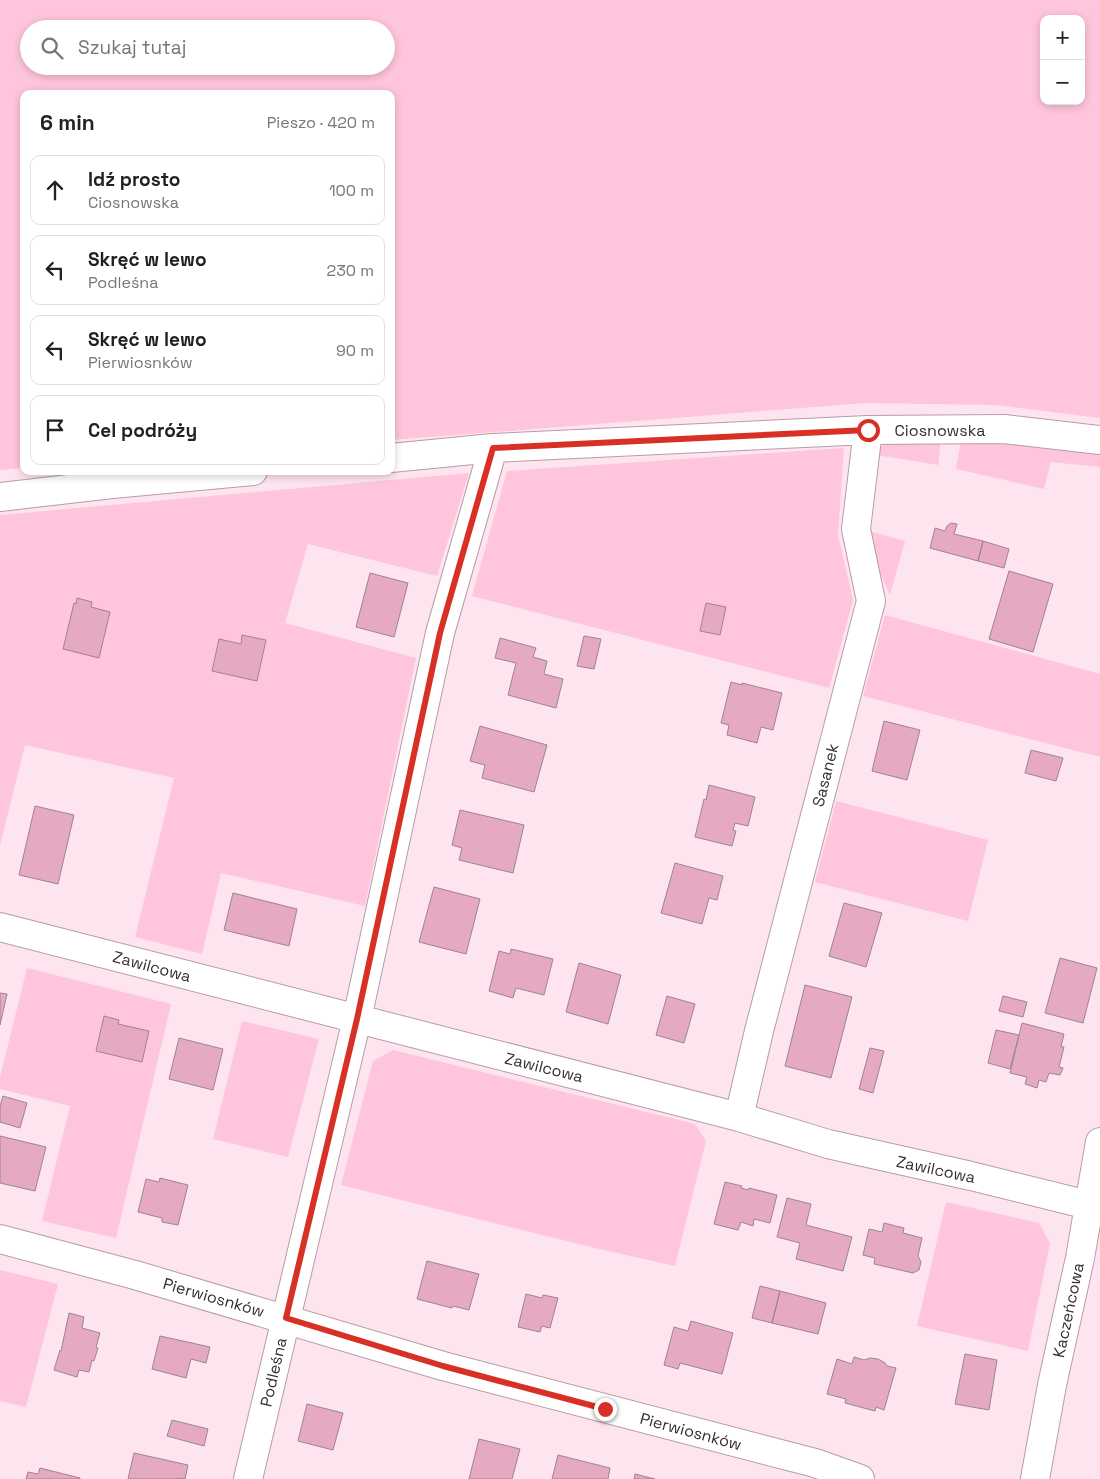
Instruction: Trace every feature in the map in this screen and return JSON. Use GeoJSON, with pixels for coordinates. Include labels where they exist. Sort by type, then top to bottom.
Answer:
{"type":"FeatureCollection","features":[{"type":"Feature","properties":{"kind":"street","name":"Ciosnowska"},"geometry":{"type":"LineString","coordinates":[[395,458],[493,448],[868,430],[1004,429],[1100,440]]}},
{"type":"Feature","properties":{"kind":"street","name":"Sasanek"},"geometry":{"type":"LineString","coordinates":[[739,1117],[759,1031],[871,602],[856,529],[868,430]]}},
{"type":"Feature","properties":{"kind":"street","name":"Podleśna"},"geometry":{"type":"LineString","coordinates":[[248,1479],[357,1019],[440,633],[493,448]]}},
{"type":"Feature","properties":{"kind":"street"},"geometry":{"type":"LineString","coordinates":[[0,497],[210,475]]}},
{"type":"Feature","properties":{"kind":"street","name":"Zawilcowa"},"geometry":{"type":"LineString","coordinates":[[0,927],[739,1117],[828,1144],[1094,1206]]}},
{"type":"Feature","properties":{"kind":"street","name":"Kaczeńcowa"},"geometry":{"type":"LineString","coordinates":[[1035,1479],[1052,1385],[1080,1258],[1094,1206],[1100,1142]]}},
{"type":"Feature","properties":{"kind":"street","name":"Pierwiosnków"},"geometry":{"type":"LineString","coordinates":[[0,1240],[135,1274],[450,1368],[815,1463],[860,1479]]}},
{"type":"Feature","properties":{"kind":"shaded area"},"geometry":{"type":"Polygon","coordinates":[[[0,0],[1100,0],[1100,418],[995,405],[866,403],[395,440],[395,90],[20,90],[20,468],[0,470],[0,0]]]}},
{"type":"Feature","properties":{"kind":"shaded area"},"geometry":{"type":"Polygon","coordinates":[[[941,439],[938,465],[876,455],[866,530],[905,541],[890,595],[865,540],[862,524],[869,464],[876,452],[887,440],[941,439]]]}},
{"type":"Feature","properties":{"kind":"shaded area"},"geometry":{"type":"Polygon","coordinates":[[[961,440],[1004,441],[1100,452],[1100,467],[1051,462],[1044,489],[956,469],[961,440]]]}},
{"type":"Feature","properties":{"kind":"shaded area"},"geometry":{"type":"Polygon","coordinates":[[[844,448],[838,535],[853,600],[829,688],[472,596],[507,471],[844,448]]]}},
{"type":"Feature","properties":{"kind":"shaded area"},"geometry":{"type":"Polygon","coordinates":[[[469,473],[437,576],[308,544],[285,623],[416,658],[365,906],[221,873],[202,954],[135,937],[174,778],[25,745],[0,845],[0,515],[469,473]]]}},
{"type":"Feature","properties":{"kind":"shaded area"},"geometry":{"type":"Polygon","coordinates":[[[885,615],[1100,674],[1100,757],[863,696],[885,615]]]}},
{"type":"Feature","properties":{"kind":"shaded area"},"geometry":{"type":"Polygon","coordinates":[[[836,801],[988,840],[968,921],[815,882],[836,801]]]}},
{"type":"Feature","properties":{"kind":"shaded area"},"geometry":{"type":"Polygon","coordinates":[[[27,968],[171,1004],[116,1238],[42,1221],[70,1106],[0,1089],[0,1077],[27,968]]]}},
{"type":"Feature","properties":{"kind":"shaded area"},"geometry":{"type":"Polygon","coordinates":[[[242,1021],[319,1039],[288,1157],[213,1139],[242,1021]]]}},
{"type":"Feature","properties":{"kind":"shaded area"},"geometry":{"type":"Polygon","coordinates":[[[393,1050],[695,1124],[706,1141],[675,1266],[341,1185],[373,1061],[393,1050]]]}},
{"type":"Feature","properties":{"kind":"shaded area"},"geometry":{"type":"Polygon","coordinates":[[[946,1202],[1039,1223],[1050,1243],[1028,1351],[917,1326],[946,1202]]]}},
{"type":"Feature","properties":{"kind":"shaded area"},"geometry":{"type":"Polygon","coordinates":[[[0,1270],[58,1284],[26,1407],[0,1401],[0,1270]]]}},
{"type":"Feature","properties":{"kind":"building"},"geometry":{"type":"Polygon","coordinates":[[[951,523],[957,524],[954,534],[983,541],[978,561],[930,548],[935,528],[945,531],[951,523]]]}},
{"type":"Feature","properties":{"kind":"building"},"geometry":{"type":"Polygon","coordinates":[[[983,541],[1009,549],[1004,568],[978,561],[983,541]]]}},
{"type":"Feature","properties":{"kind":"building"},"geometry":{"type":"Polygon","coordinates":[[[1009,571],[1053,584],[1033,652],[989,639],[1009,571]]]}},
{"type":"Feature","properties":{"kind":"building"},"geometry":{"type":"Polygon","coordinates":[[[370,573],[408,583],[394,637],[356,627],[370,573]]]}},
{"type":"Feature","properties":{"kind":"building"},"geometry":{"type":"Polygon","coordinates":[[[77,598],[92,602],[91,607],[110,612],[99,658],[63,649],[74,603],[76,604],[77,598]]]}},
{"type":"Feature","properties":{"kind":"building"},"geometry":{"type":"Polygon","coordinates":[[[706,603],[726,607],[720,635],[700,631],[706,603]]]}},
{"type":"Feature","properties":{"kind":"building"},"geometry":{"type":"Polygon","coordinates":[[[242,635],[266,640],[257,681],[212,671],[219,639],[241,644],[242,635]]]}},
{"type":"Feature","properties":{"kind":"building"},"geometry":{"type":"Polygon","coordinates":[[[584,636],[601,639],[594,669],[577,666],[584,636]]]}},
{"type":"Feature","properties":{"kind":"building"},"geometry":{"type":"Polygon","coordinates":[[[500,638],[536,648],[533,657],[547,661],[544,674],[563,679],[556,708],[508,695],[516,663],[495,658],[500,638]]]}},
{"type":"Feature","properties":{"kind":"building"},"geometry":{"type":"Polygon","coordinates":[[[731,682],[782,693],[773,730],[761,727],[757,743],[727,735],[729,725],[721,723],[731,682]]]}},
{"type":"Feature","properties":{"kind":"building"},"geometry":{"type":"Polygon","coordinates":[[[884,721],[920,730],[907,780],[872,771],[884,721]]]}},
{"type":"Feature","properties":{"kind":"building"},"geometry":{"type":"Polygon","coordinates":[[[480,726],[547,745],[534,792],[482,778],[485,765],[470,761],[480,726]]]}},
{"type":"Feature","properties":{"kind":"building"},"geometry":{"type":"Polygon","coordinates":[[[1031,750],[1063,758],[1056,781],[1025,773],[1031,750]]]}},
{"type":"Feature","properties":{"kind":"building"},"geometry":{"type":"Polygon","coordinates":[[[709,785],[755,797],[748,826],[735,823],[733,830],[736,831],[732,846],[695,837],[709,785]]]}},
{"type":"Feature","properties":{"kind":"building"},"geometry":{"type":"Polygon","coordinates":[[[35,806],[74,815],[58,884],[19,875],[35,806]]]}},
{"type":"Feature","properties":{"kind":"building"},"geometry":{"type":"Polygon","coordinates":[[[460,810],[524,825],[513,873],[459,860],[462,848],[452,845],[460,810]]]}},
{"type":"Feature","properties":{"kind":"building"},"geometry":{"type":"Polygon","coordinates":[[[675,863],[723,876],[717,900],[709,898],[702,924],[661,913],[675,863]]]}},
{"type":"Feature","properties":{"kind":"building"},"geometry":{"type":"Polygon","coordinates":[[[434,887],[480,899],[466,954],[419,942],[434,887]]]}},
{"type":"Feature","properties":{"kind":"building"},"geometry":{"type":"Polygon","coordinates":[[[233,893],[297,909],[289,946],[224,930],[233,893]]]}},
{"type":"Feature","properties":{"kind":"building"},"geometry":{"type":"Polygon","coordinates":[[[844,903],[882,913],[866,967],[829,956],[844,903]]]}},
{"type":"Feature","properties":{"kind":"building"},"geometry":{"type":"Polygon","coordinates":[[[511,949],[553,959],[544,995],[516,988],[513,998],[489,991],[499,951],[510,954],[511,949]]]}},
{"type":"Feature","properties":{"kind":"building"},"geometry":{"type":"Polygon","coordinates":[[[1060,958],[1097,968],[1083,1023],[1045,1013],[1060,958]]]}},
{"type":"Feature","properties":{"kind":"building"},"geometry":{"type":"Polygon","coordinates":[[[579,963],[621,975],[608,1024],[566,1012],[579,963]]]}},
{"type":"Feature","properties":{"kind":"building"},"geometry":{"type":"Polygon","coordinates":[[[805,985],[852,997],[831,1078],[785,1066],[805,985]]]}},
{"type":"Feature","properties":{"kind":"building"},"geometry":{"type":"Polygon","coordinates":[[[0,993],[7,994],[0,1025],[0,993]]]}},
{"type":"Feature","properties":{"kind":"building"},"geometry":{"type":"Polygon","coordinates":[[[667,996],[695,1004],[684,1043],[656,1035],[667,996]]]}},
{"type":"Feature","properties":{"kind":"building"},"geometry":{"type":"Polygon","coordinates":[[[1003,996],[1027,1002],[1023,1017],[999,1011],[1003,996]]]}},
{"type":"Feature","properties":{"kind":"building"},"geometry":{"type":"Polygon","coordinates":[[[104,1016],[119,1020],[118,1024],[149,1031],[142,1062],[96,1051],[104,1016]]]}},
{"type":"Feature","properties":{"kind":"building"},"geometry":{"type":"Polygon","coordinates":[[[1022,1023],[1064,1034],[1061,1047],[1064,1047],[1059,1067],[1063,1068],[1060,1075],[1049,1073],[1046,1082],[1039,1080],[1037,1088],[1025,1084],[1027,1077],[1010,1073],[1022,1023]]]}},
{"type":"Feature","properties":{"kind":"building"},"geometry":{"type":"Polygon","coordinates":[[[996,1030],[1019,1035],[1010,1069],[988,1063],[996,1030]]]}},
{"type":"Feature","properties":{"kind":"building"},"geometry":{"type":"Polygon","coordinates":[[[179,1038],[223,1049],[213,1090],[169,1079],[179,1038]]]}},
{"type":"Feature","properties":{"kind":"building"},"geometry":{"type":"Polygon","coordinates":[[[870,1048],[884,1051],[873,1093],[859,1089],[870,1048]]]}},
{"type":"Feature","properties":{"kind":"building"},"geometry":{"type":"Polygon","coordinates":[[[3,1096],[27,1103],[20,1128],[0,1122],[0,1106],[3,1096]]]}},
{"type":"Feature","properties":{"kind":"building"},"geometry":{"type":"Polygon","coordinates":[[[0,1136],[46,1147],[35,1191],[0,1183],[0,1136]]]}},
{"type":"Feature","properties":{"kind":"building"},"geometry":{"type":"Polygon","coordinates":[[[160,1178],[188,1185],[178,1225],[162,1222],[162,1218],[138,1212],[146,1179],[159,1182],[160,1178]]]}},
{"type":"Feature","properties":{"kind":"building"},"geometry":{"type":"Polygon","coordinates":[[[725,1182],[742,1186],[741,1188],[748,1190],[749,1188],[777,1195],[770,1223],[754,1219],[753,1226],[741,1222],[738,1230],[714,1224],[725,1182]]]}},
{"type":"Feature","properties":{"kind":"building"},"geometry":{"type":"Polygon","coordinates":[[[787,1198],[811,1204],[806,1225],[852,1237],[843,1271],[796,1259],[800,1243],[777,1237],[787,1198]]]}},
{"type":"Feature","properties":{"kind":"building"},"geometry":{"type":"Polygon","coordinates":[[[884,1223],[904,1228],[903,1233],[922,1238],[918,1256],[921,1262],[919,1270],[913,1273],[874,1264],[875,1258],[863,1255],[869,1229],[882,1232],[884,1223]]]}},
{"type":"Feature","properties":{"kind":"building"},"geometry":{"type":"Polygon","coordinates":[[[427,1261],[479,1274],[469,1310],[453,1306],[452,1308],[417,1299],[427,1261]]]}},
{"type":"Feature","properties":{"kind":"building"},"geometry":{"type":"Polygon","coordinates":[[[760,1286],[780,1291],[772,1323],[752,1318],[760,1286]]]}},
{"type":"Feature","properties":{"kind":"building"},"geometry":{"type":"Polygon","coordinates":[[[780,1291],[826,1303],[818,1334],[772,1323],[780,1291]]]}},
{"type":"Feature","properties":{"kind":"building"},"geometry":{"type":"Polygon","coordinates":[[[526,1294],[542,1298],[543,1295],[558,1298],[550,1328],[542,1326],[540,1332],[518,1327],[526,1294]]]}},
{"type":"Feature","properties":{"kind":"building"},"geometry":{"type":"Polygon","coordinates":[[[69,1313],[84,1317],[82,1328],[100,1333],[96,1347],[98,1348],[89,1372],[79,1370],[77,1377],[54,1370],[61,1351],[69,1313]]]}},
{"type":"Feature","properties":{"kind":"building"},"geometry":{"type":"Polygon","coordinates":[[[691,1321],[733,1333],[722,1374],[680,1363],[678,1369],[664,1365],[674,1327],[688,1331],[691,1321]]]}},
{"type":"Feature","properties":{"kind":"building"},"geometry":{"type":"Polygon","coordinates":[[[160,1336],[210,1347],[206,1363],[191,1359],[186,1378],[152,1369],[160,1336]]]}},
{"type":"Feature","properties":{"kind":"building"},"geometry":{"type":"Polygon","coordinates":[[[965,1354],[997,1360],[989,1410],[955,1404],[965,1354]]]}},
{"type":"Feature","properties":{"kind":"building"},"geometry":{"type":"Polygon","coordinates":[[[854,1357],[864,1360],[870,1358],[878,1359],[887,1366],[896,1368],[884,1410],[876,1407],[875,1411],[845,1403],[846,1399],[827,1394],[837,1359],[852,1364],[854,1357]]]}},
{"type":"Feature","properties":{"kind":"building"},"geometry":{"type":"Polygon","coordinates":[[[307,1404],[343,1413],[333,1450],[298,1441],[307,1404]]]}},
{"type":"Feature","properties":{"kind":"building"},"geometry":{"type":"Polygon","coordinates":[[[172,1420],[208,1429],[204,1446],[167,1436],[172,1420]]]}},
{"type":"Feature","properties":{"kind":"building"},"geometry":{"type":"Polygon","coordinates":[[[479,1439],[520,1449],[512,1479],[469,1479],[479,1439]]]}},
{"type":"Feature","properties":{"kind":"building"},"geometry":{"type":"Polygon","coordinates":[[[134,1453],[188,1465],[185,1479],[128,1479],[134,1453]]]}},
{"type":"Feature","properties":{"kind":"building"},"geometry":{"type":"Polygon","coordinates":[[[558,1455],[610,1468],[608,1479],[552,1479],[558,1455]]]}},
{"type":"Feature","properties":{"kind":"building"},"geometry":{"type":"Polygon","coordinates":[[[40,1468],[80,1479],[26,1479],[28,1472],[38,1474],[40,1468]]]}},
{"type":"Feature","properties":{"kind":"building"},"geometry":{"type":"Polygon","coordinates":[[[635,1474],[655,1479],[634,1479],[635,1474]]]}},
{"type":"Feature","properties":{"kind":"route"},"geometry":{"type":"LineString","coordinates":[[605,1409],[443,1366],[286,1318],[357,1019],[446,610],[493,448],[868,430]]}}]}
